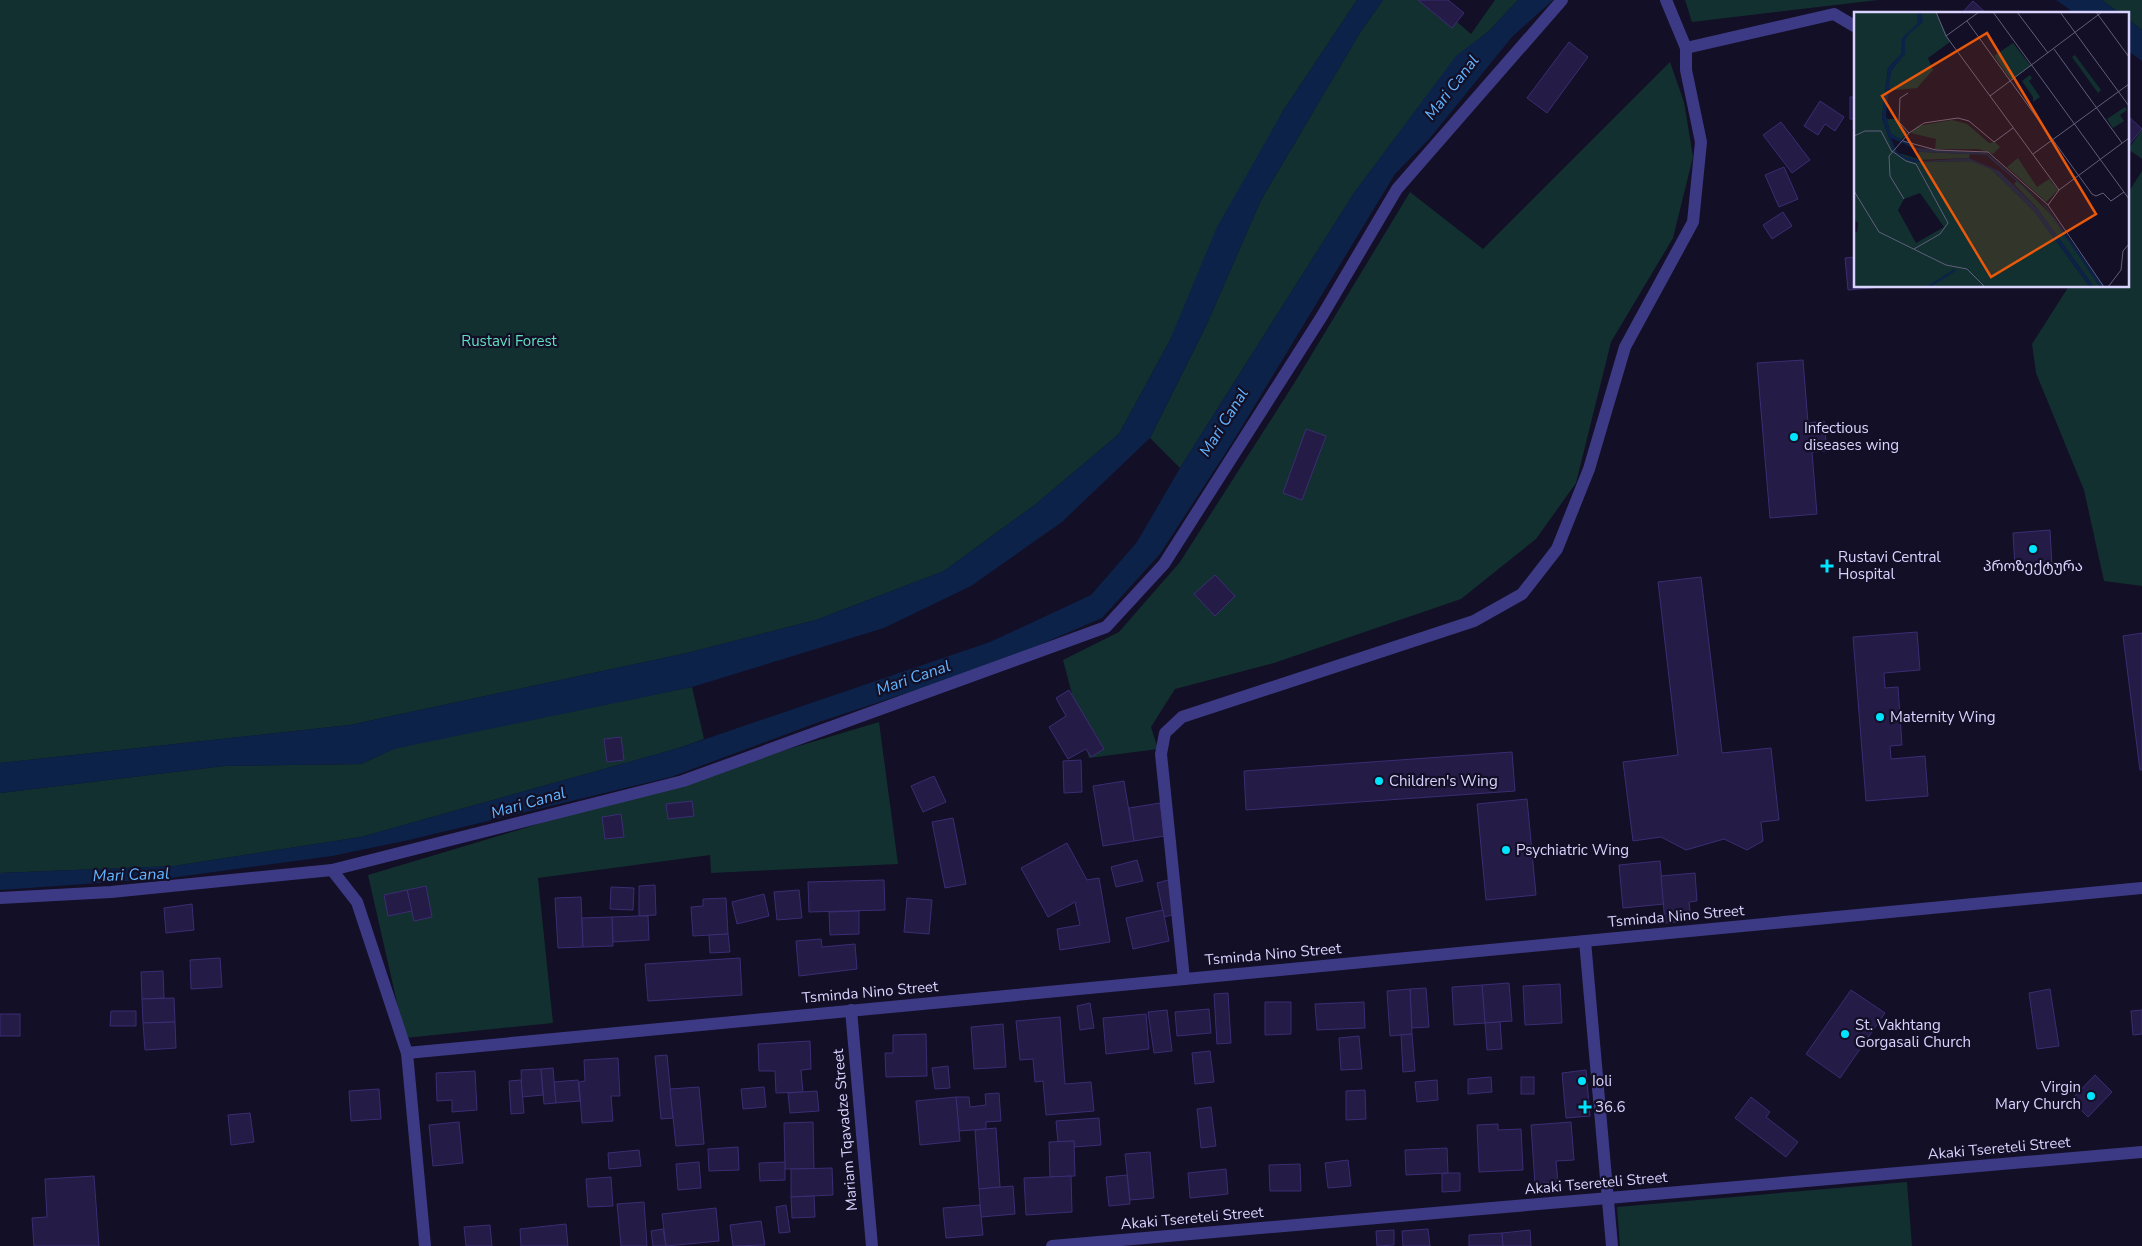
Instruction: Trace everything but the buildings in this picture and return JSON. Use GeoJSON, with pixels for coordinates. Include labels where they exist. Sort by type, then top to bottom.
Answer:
{"type":"FeatureCollection","features":[{"type":"Feature","properties":{"kind":"street"},"geometry":{"type":"LineString","coordinates":[[0,898],[111,892],[332,870],[682,781],[1106,627],[1164,564],[1322,316],[1397,189],[1562,0]]}},
{"type":"Feature","properties":{"kind":"street"},"geometry":{"type":"LineString","coordinates":[[1184,979],[1161,754],[1165,733],[1182,717],[1474,621],[1522,594],[1557,549],[1589,469],[1625,347],[1693,222],[1701,142],[1686,70],[1686,48],[1666,0]]}},
{"type":"Feature","properties":{"kind":"street"},"geometry":{"type":"LineString","coordinates":[[1686,48],[1834,14],[1854,26]]}},
{"type":"Feature","properties":{"kind":"street"},"geometry":{"type":"LineString","coordinates":[[332,870],[357,902],[407,1053],[425,1246]]}},
{"type":"Feature","properties":{"kind":"street","name":"Tsminda Nino Street"},"geometry":{"type":"LineString","coordinates":[[407,1053],[2142,888]]}},
{"type":"Feature","properties":{"kind":"street"},"geometry":{"type":"LineString","coordinates":[[1585,940],[1612,1246]]}},
{"type":"Feature","properties":{"kind":"street","name":"Mariam Tqavadze Street"},"geometry":{"type":"LineString","coordinates":[[851,1010],[872,1246]]}},
{"type":"Feature","properties":{"kind":"street","name":"Akaki Tsereteli Street"},"geometry":{"type":"LineString","coordinates":[[1052,1246],[2142,1152]]}},
{"type":"Feature","properties":{"kind":"green space","name":"Rustavi Forest"},"geometry":{"type":"Polygon","coordinates":[[[0,0],[1357,0],[1283,111],[1169,342],[1119,434],[1036,504],[944,571],[816,620],[687,653],[350,725],[0,763],[0,0]]]}},
{"type":"Feature","properties":{"kind":"green space"},"geometry":{"type":"Polygon","coordinates":[[[1383,0],[1432,0],[1471,34],[1495,0],[1518,0],[1489,31],[1456,57],[1354,193],[1180,468],[1150,438],[1206,326],[1261,200],[1361,31],[1383,0]]]}},
{"type":"Feature","properties":{"kind":"green space"},"geometry":{"type":"Polygon","coordinates":[[[1685,0],[1878,0],[1692,22],[1685,0]]]}},
{"type":"Feature","properties":{"kind":"green space"},"geometry":{"type":"Polygon","coordinates":[[[2102,0],[2142,0],[2142,30],[2130,21],[2130,12],[2118,12],[2102,0]]]}},
{"type":"Feature","properties":{"kind":"green space"},"geometry":{"type":"Polygon","coordinates":[[[1670,62],[1684,102],[1693,157],[1673,238],[1611,342],[1576,483],[1536,539],[1461,599],[1274,663],[1175,689],[1151,727],[1158,749],[1089,758],[1063,660],[1119,632],[1180,562],[1295,382],[1410,192],[1483,249],[1670,62]]]}},
{"type":"Feature","properties":{"kind":"green space"},"geometry":{"type":"Polygon","coordinates":[[[2142,130],[2142,159],[2130,150],[2130,146],[2142,130]]]}},
{"type":"Feature","properties":{"kind":"green space"},"geometry":{"type":"Polygon","coordinates":[[[2142,171],[2142,586],[2104,581],[2084,490],[2036,373],[2032,344],[2068,288],[2130,288],[2130,190],[2142,171]]]}},
{"type":"Feature","properties":{"kind":"green space"},"geometry":{"type":"Polygon","coordinates":[[[692,687],[704,739],[679,748],[361,837],[174,866],[0,873],[0,793],[224,766],[361,764],[400,746],[692,687]]]}},
{"type":"Feature","properties":{"kind":"green space"},"geometry":{"type":"Polygon","coordinates":[[[879,722],[898,864],[711,873],[710,855],[538,878],[553,1023],[405,1038],[368,875],[879,722]]]}},
{"type":"Feature","properties":{"kind":"green space"},"geometry":{"type":"Polygon","coordinates":[[[1907,1182],[1912,1246],[1620,1246],[1617,1207],[1907,1182]]]}},
{"type":"Feature","properties":{"kind":"water"},"geometry":{"type":"Polygon","coordinates":[[[1357,0],[1383,0],[1361,31],[1261,200],[1206,326],[1150,438],[1062,522],[971,586],[884,628],[692,687],[394,749],[361,764],[224,766],[0,793],[0,763],[350,725],[687,653],[816,620],[944,571],[1036,504],[1119,434],[1169,342],[1217,227],[1283,111],[1357,0]]]}},
{"type":"Feature","properties":{"kind":"water","name":"Mari Canal"},"geometry":{"type":"Polygon","coordinates":[[[1518,0],[1553,0],[1512,37],[1430,138],[1395,174],[1232,443],[1160,554],[1102,618],[995,664],[819,722],[671,777],[409,840],[332,856],[170,878],[0,890],[0,873],[174,866],[361,837],[679,748],[990,642],[1091,595],[1137,542],[1180,468],[1354,193],[1456,56],[1489,31],[1518,0]]]}},
{"type":"Feature","properties":{"kind":"water"},"geometry":{"type":"Polygon","coordinates":[[[2056,0],[2102,0],[2118,12],[2073,12],[2056,0]]]}},
{"type":"Feature","properties":{"kind":"water"},"geometry":{"type":"Polygon","coordinates":[[[2130,21],[2142,30],[2142,61],[2130,52],[2130,21]]]}},
{"type":"Feature","properties":{"kind":"place","name":"Infectious diseases wing"},"geometry":{"type":"Point","coordinates":[1794,437]}},
{"type":"Feature","properties":{"kind":"place","name":"პროზექტურა"},"geometry":{"type":"Point","coordinates":[2033,549]}},
{"type":"Feature","properties":{"kind":"place","name":"Rustavi Central Hospital"},"geometry":{"type":"Point","coordinates":[1827,566]}},
{"type":"Feature","properties":{"kind":"place","name":"Maternity Wing"},"geometry":{"type":"Point","coordinates":[1880,717]}},
{"type":"Feature","properties":{"kind":"place","name":"Children's Wing"},"geometry":{"type":"Point","coordinates":[1379,781]}},
{"type":"Feature","properties":{"kind":"place","name":"Psychiatric Wing"},"geometry":{"type":"Point","coordinates":[1506,850]}},
{"type":"Feature","properties":{"kind":"place","name":"St. Vakhtang Gorgasali Church"},"geometry":{"type":"Point","coordinates":[1845,1034]}},
{"type":"Feature","properties":{"kind":"place","name":"Ioli"},"geometry":{"type":"Point","coordinates":[1582,1081]}},
{"type":"Feature","properties":{"kind":"place","name":"Virgin Mary Church"},"geometry":{"type":"Point","coordinates":[2091,1096]}},
{"type":"Feature","properties":{"kind":"place","name":"36.6"},"geometry":{"type":"Point","coordinates":[1585,1107]}}]}
